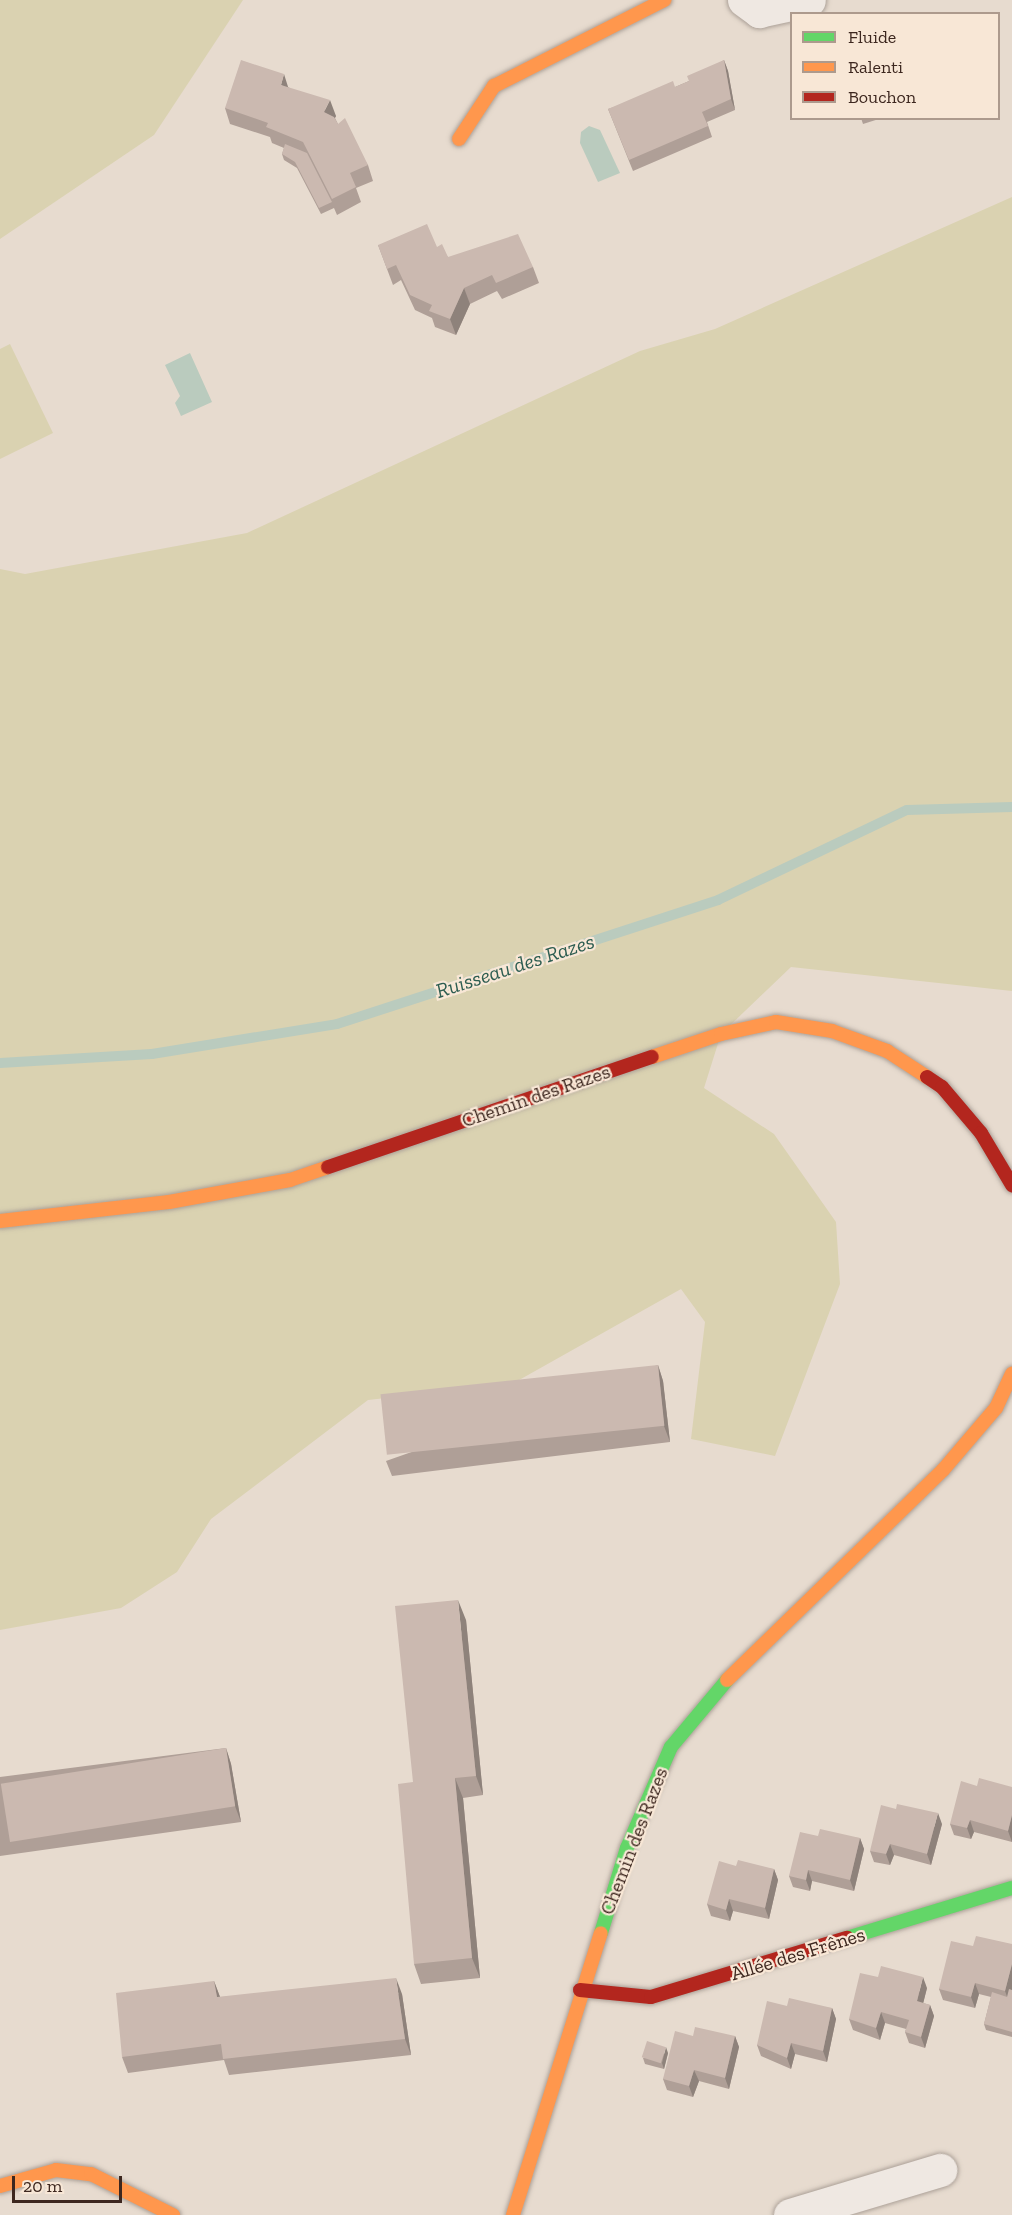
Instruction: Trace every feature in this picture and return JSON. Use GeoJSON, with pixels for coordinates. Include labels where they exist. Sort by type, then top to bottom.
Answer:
{"type":"FeatureCollection","features":[{"type":"Feature","properties":{"kind":"street"},"geometry":{"type":"LineString","coordinates":[[459,140],[494,86],[664,0]]}},
{"type":"Feature","properties":{"kind":"street"},"geometry":{"type":"LineString","coordinates":[[744,0],[759,11],[809,0]]}},
{"type":"Feature","properties":{"kind":"street","name":"Chemin des Razes"},"geometry":{"type":"LineString","coordinates":[[0,1221],[169,1202],[290,1180],[721,1034],[776,1022],[832,1031],[887,1051],[942,1087],[981,1133],[1012,1185]]}},
{"type":"Feature","properties":{"kind":"street","name":"Chemin des Razes"},"geometry":{"type":"LineString","coordinates":[[513,2215],[580,1990],[627,1848],[671,1747],[729,1677],[943,1470],[996,1408],[1012,1373]]}},
{"type":"Feature","properties":{"kind":"street","name":"Allée des Frênes"},"geometry":{"type":"LineString","coordinates":[[580,1990],[651,1997],[1012,1888]]}},
{"type":"Feature","properties":{"kind":"street"},"geometry":{"type":"LineString","coordinates":[[0,2186],[56,2170],[91,2175],[173,2215]]}},
{"type":"Feature","properties":{"kind":"street"},"geometry":{"type":"LineString","coordinates":[[790,2215],[940,2170]]}},
{"type":"Feature","properties":{"kind":"shaded area"},"geometry":{"type":"Polygon","coordinates":[[[0,0],[243,0],[154,135],[0,239],[0,0]]]}},
{"type":"Feature","properties":{"kind":"shaded area"},"geometry":{"type":"Polygon","coordinates":[[[589,126],[600,130],[620,173],[598,182],[580,143],[581,132],[589,126]]]}},
{"type":"Feature","properties":{"kind":"shaded area"},"geometry":{"type":"Polygon","coordinates":[[[1012,197],[1012,991],[791,967],[721,1034],[704,1088],[774,1134],[836,1222],[840,1284],[775,1456],[691,1439],[705,1322],[681,1289],[512,1384],[368,1400],[211,1519],[177,1572],[121,1608],[0,1630],[0,569],[25,574],[247,533],[640,351],[715,329],[1012,197]]]}},
{"type":"Feature","properties":{"kind":"shaded area"},"geometry":{"type":"Polygon","coordinates":[[[10,344],[53,433],[0,459],[0,349],[10,344]]]}},
{"type":"Feature","properties":{"kind":"shaded area"},"geometry":{"type":"Polygon","coordinates":[[[190,353],[212,402],[181,416],[175,403],[180,396],[165,365],[190,353]]]}},
{"type":"Feature","properties":{"kind":"building"},"geometry":{"type":"Polygon","coordinates":[[[241,60],[284,74],[281,85],[330,100],[324,112],[334,117],[338,124],[345,118],[368,165],[350,173],[356,187],[332,199],[303,142],[266,127],[268,123],[225,108],[241,60]]]}},
{"type":"Feature","properties":{"kind":"building"},"geometry":{"type":"Polygon","coordinates":[[[724,60],[731,99],[702,112],[708,126],[629,160],[608,109],[673,81],[675,87],[689,81],[687,76],[724,60]]]}},
{"type":"Feature","properties":{"kind":"building"},"geometry":{"type":"Polygon","coordinates":[[[285,144],[307,153],[332,202],[319,208],[295,162],[282,154],[285,144]]]}},
{"type":"Feature","properties":{"kind":"building"},"geometry":{"type":"Polygon","coordinates":[[[427,224],[437,247],[442,244],[448,257],[518,234],[533,267],[496,283],[492,275],[464,288],[450,319],[429,311],[432,305],[410,295],[396,265],[387,269],[378,245],[427,224]]]}},
{"type":"Feature","properties":{"kind":"building"},"geometry":{"type":"Polygon","coordinates":[[[658,1365],[664,1426],[387,1455],[381,1394],[658,1365]]]}},
{"type":"Feature","properties":{"kind":"building"},"geometry":{"type":"Polygon","coordinates":[[[458,1600],[476,1776],[455,1778],[472,1958],[414,1964],[398,1784],[413,1782],[395,1606],[458,1600]]]}},
{"type":"Feature","properties":{"kind":"building"},"geometry":{"type":"Polygon","coordinates":[[[226,1748],[235,1806],[10,1842],[1,1784],[226,1748]]]}},
{"type":"Feature","properties":{"kind":"building"},"geometry":{"type":"Polygon","coordinates":[[[979,1778],[1012,1787],[1012,1815],[1008,1831],[970,1820],[967,1828],[950,1824],[961,1781],[977,1786],[979,1778]]]}},
{"type":"Feature","properties":{"kind":"building"},"geometry":{"type":"Polygon","coordinates":[[[897,1804],[938,1813],[927,1854],[890,1844],[886,1854],[870,1851],[881,1805],[896,1809],[897,1804]]]}},
{"type":"Feature","properties":{"kind":"building"},"geometry":{"type":"Polygon","coordinates":[[[820,1829],[860,1838],[850,1880],[808,1870],[806,1880],[789,1876],[800,1832],[818,1836],[820,1829]]]}},
{"type":"Feature","properties":{"kind":"building"},"geometry":{"type":"Polygon","coordinates":[[[738,1860],[774,1869],[765,1908],[729,1899],[726,1910],[707,1904],[719,1861],[736,1866],[738,1860]]]}},
{"type":"Feature","properties":{"kind":"building"},"geometry":{"type":"Polygon","coordinates":[[[976,1936],[1012,1944],[1012,1964],[1005,1991],[975,1983],[971,1997],[939,1989],[951,1941],[973,1946],[976,1936]]]}},
{"type":"Feature","properties":{"kind":"building"},"geometry":{"type":"Polygon","coordinates":[[[881,1966],[923,1977],[917,2001],[930,2005],[921,2037],[905,2032],[909,2020],[881,2012],[876,2028],[849,2019],[860,1973],[878,1977],[881,1966]]]}},
{"type":"Feature","properties":{"kind":"building"},"geometry":{"type":"Polygon","coordinates":[[[396,1978],[405,2039],[223,2059],[221,2044],[122,2057],[116,1993],[214,1981],[217,1997],[396,1978]]]}},
{"type":"Feature","properties":{"kind":"building"},"geometry":{"type":"Polygon","coordinates":[[[1009,1989],[1012,1990],[1012,2032],[984,2024],[992,1992],[1007,1997],[1009,1989]]]}},
{"type":"Feature","properties":{"kind":"building"},"geometry":{"type":"Polygon","coordinates":[[[789,1998],[832,2008],[823,2051],[791,2043],[787,2058],[757,2045],[767,2001],[787,2006],[789,1998]]]}},
{"type":"Feature","properties":{"kind":"building"},"geometry":{"type":"Polygon","coordinates":[[[695,2027],[735,2036],[725,2078],[694,2070],[689,2086],[663,2079],[675,2031],[693,2036],[695,2027]]]}},
{"type":"Feature","properties":{"kind":"building"},"geometry":{"type":"Polygon","coordinates":[[[647,2041],[666,2047],[661,2063],[642,2057],[647,2041]]]}},
{"type":"Feature","properties":{"kind":"waterway","name":"Ruisseau des Razes"},"geometry":{"type":"LineString","coordinates":[[0,1063],[152,1054],[337,1024],[718,900],[907,810],[1012,807]]}},
{"type":"Feature","properties":{"kind":"traffic: fast"},"geometry":{"type":"LineString","coordinates":[[601,1933],[627,1848],[671,1747],[727,1680]]}},
{"type":"Feature","properties":{"kind":"traffic: fast"},"geometry":{"type":"LineString","coordinates":[[847,1938],[1012,1888]]}},
{"type":"Feature","properties":{"kind":"traffic: slow"},"geometry":{"type":"LineString","coordinates":[[459,139],[494,86],[664,0]]}},
{"type":"Feature","properties":{"kind":"traffic: slow"},"geometry":{"type":"LineString","coordinates":[[652,1057],[721,1034],[776,1022],[832,1031],[887,1051],[927,1077]]}},
{"type":"Feature","properties":{"kind":"traffic: slow"},"geometry":{"type":"LineString","coordinates":[[0,1221],[169,1202],[290,1180],[328,1167]]}},
{"type":"Feature","properties":{"kind":"traffic: slow"},"geometry":{"type":"LineString","coordinates":[[727,1680],[943,1470],[996,1408],[1012,1373]]}},
{"type":"Feature","properties":{"kind":"traffic: slow"},"geometry":{"type":"LineString","coordinates":[[513,2215],[601,1933]]}},
{"type":"Feature","properties":{"kind":"traffic: slow"},"geometry":{"type":"LineString","coordinates":[[0,2186],[56,2170],[91,2174],[173,2215]]}},
{"type":"Feature","properties":{"kind":"traffic: jam"},"geometry":{"type":"LineString","coordinates":[[328,1167],[652,1057]]}},
{"type":"Feature","properties":{"kind":"traffic: jam"},"geometry":{"type":"LineString","coordinates":[[927,1077],[942,1087],[981,1133],[1012,1185]]}},
{"type":"Feature","properties":{"kind":"traffic: jam"},"geometry":{"type":"LineString","coordinates":[[580,1990],[651,1997],[847,1938]]}}]}
